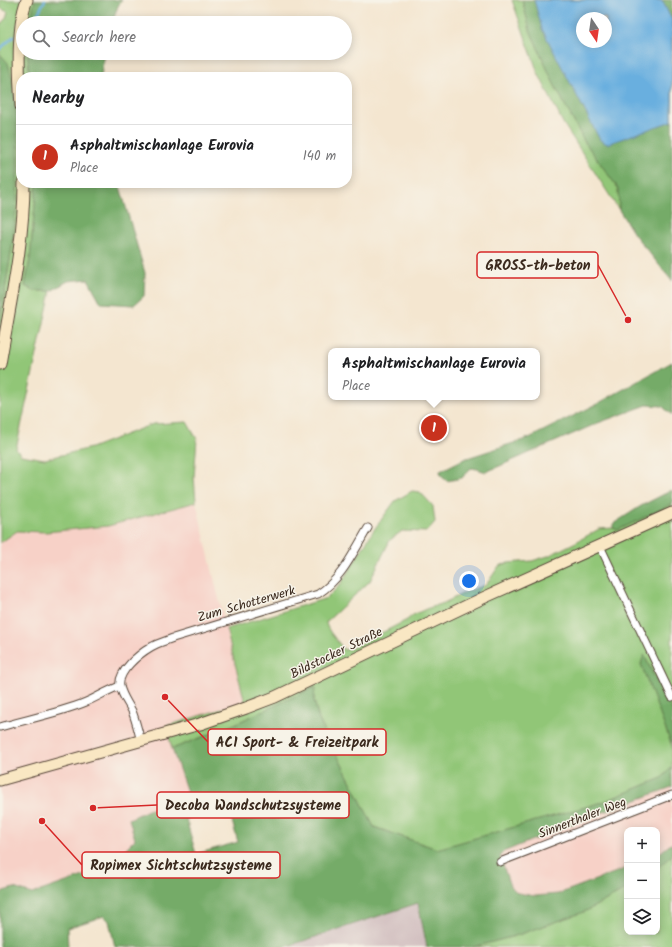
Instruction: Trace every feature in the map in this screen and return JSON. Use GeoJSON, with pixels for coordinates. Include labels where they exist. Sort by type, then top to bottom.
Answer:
{"type":"FeatureCollection","features":[{"type":"Feature","properties":{"kind":"main road"},"geometry":{"type":"LineString","coordinates":[[23,16],[27,0]]}},
{"type":"Feature","properties":{"kind":"main road"},"geometry":{"type":"LineString","coordinates":[[20,60],[20,72]]}},
{"type":"Feature","properties":{"kind":"main road"},"geometry":{"type":"LineString","coordinates":[[0,364],[20,246],[24,188]]}},
{"type":"Feature","properties":{"kind":"main road","name":"Bildstocker Straße"},"geometry":{"type":"LineString","coordinates":[[0,780],[213,720],[274,697],[483,598],[672,513]]}},
{"type":"Feature","properties":{"kind":"street","name":"Zum Schotterwerk"},"geometry":{"type":"LineString","coordinates":[[120,686],[120,677],[125,669],[136,658],[151,647],[193,631],[318,594],[328,588],[335,581],[368,528]]}},
{"type":"Feature","properties":{"kind":"street"},"geometry":{"type":"LineString","coordinates":[[600,546],[672,697]]}},
{"type":"Feature","properties":{"kind":"street"},"geometry":{"type":"LineString","coordinates":[[0,727],[72,707],[86,702],[107,690],[120,686],[132,711],[141,741]]}},
{"type":"Feature","properties":{"kind":"street","name":"Sinnerthaler Weg"},"geometry":{"type":"LineString","coordinates":[[500,862],[672,795]]}},
{"type":"Feature","properties":{"kind":"shaded area"},"geometry":{"type":"Polygon","coordinates":[[[196,502],[245,702],[166,726],[169,740],[187,792],[130,819],[135,839],[125,849],[95,872],[32,894],[14,888],[0,896],[0,543],[17,531],[46,532],[108,526],[196,502]]]}},
{"type":"Feature","properties":{"kind":"shaded area"},"geometry":{"type":"Polygon","coordinates":[[[672,787],[672,843],[660,853],[660,827],[624,827],[624,869],[558,894],[535,896],[518,893],[510,886],[500,856],[503,852],[582,820],[672,787]]]}},
{"type":"Feature","properties":{"kind":"shaded area"},"geometry":{"type":"Polygon","coordinates":[[[419,903],[427,947],[285,947],[419,903]]]}},
{"type":"Feature","properties":{"kind":"green space"},"geometry":{"type":"Polygon","coordinates":[[[0,0],[35,0],[32,16],[16,16],[16,60],[28,60],[29,72],[16,72],[16,110],[15,90],[8,64],[0,54],[0,25],[6,18],[8,12],[0,8],[0,0]]]}},
{"type":"Feature","properties":{"kind":"green space"},"geometry":{"type":"Polygon","coordinates":[[[35,0],[122,0],[114,16],[32,16],[35,0]]]}},
{"type":"Feature","properties":{"kind":"green space"},"geometry":{"type":"Polygon","coordinates":[[[512,0],[522,0],[530,30],[553,82],[584,141],[618,188],[619,210],[563,123],[538,73],[512,0]]]}},
{"type":"Feature","properties":{"kind":"green space"},"geometry":{"type":"Polygon","coordinates":[[[522,0],[672,0],[672,281],[634,234],[619,210],[618,188],[584,141],[553,82],[530,30],[522,0]]]}},
{"type":"Feature","properties":{"kind":"green space"},"geometry":{"type":"Polygon","coordinates":[[[0,54],[8,63],[15,90],[16,188],[17,188],[12,247],[0,321],[0,54]]]}},
{"type":"Feature","properties":{"kind":"green space"},"geometry":{"type":"Polygon","coordinates":[[[28,60],[103,60],[102,72],[29,72],[28,60]]]}},
{"type":"Feature","properties":{"kind":"green space"},"geometry":{"type":"Polygon","coordinates":[[[17,188],[37,188],[30,259],[25,286],[34,291],[51,291],[16,449],[21,455],[45,459],[91,448],[153,424],[187,422],[197,439],[194,477],[196,502],[108,526],[46,532],[17,531],[0,543],[0,321],[12,247],[17,188]]]}},
{"type":"Feature","properties":{"kind":"green space"},"geometry":{"type":"Polygon","coordinates":[[[37,188],[120,188],[145,273],[144,296],[134,305],[101,303],[88,279],[68,281],[51,291],[34,291],[25,286],[30,259],[37,188]]]}},
{"type":"Feature","properties":{"kind":"green space"},"geometry":{"type":"Polygon","coordinates":[[[672,362],[672,415],[662,406],[647,405],[598,423],[486,472],[471,468],[462,478],[447,481],[441,476],[440,471],[464,459],[529,438],[597,404],[672,362]]]}},
{"type":"Feature","properties":{"kind":"green space"},"geometry":{"type":"Polygon","coordinates":[[[672,490],[672,504],[618,530],[613,528],[613,524],[641,506],[672,490]]]}},
{"type":"Feature","properties":{"kind":"green space"},"geometry":{"type":"Polygon","coordinates":[[[412,491],[420,492],[433,506],[435,522],[426,532],[402,531],[390,540],[370,581],[326,622],[330,632],[344,650],[352,648],[426,609],[486,585],[499,566],[508,563],[532,561],[548,556],[599,529],[613,528],[618,530],[672,504],[672,710],[644,655],[641,664],[672,746],[672,767],[662,778],[603,802],[437,849],[374,827],[319,720],[314,700],[315,687],[228,727],[172,749],[166,726],[245,702],[226,629],[327,598],[340,585],[373,531],[395,501],[412,491]]]}},
{"type":"Feature","properties":{"kind":"green space"},"geometry":{"type":"Polygon","coordinates":[[[644,655],[672,710],[672,746],[641,664],[644,655]]]}},
{"type":"Feature","properties":{"kind":"green space"},"geometry":{"type":"Polygon","coordinates":[[[315,687],[314,700],[319,720],[374,827],[437,849],[603,802],[662,778],[672,767],[672,787],[582,820],[503,852],[500,856],[510,886],[518,893],[535,896],[558,894],[624,869],[624,891],[584,912],[515,936],[473,947],[427,947],[418,903],[285,947],[115,947],[109,921],[104,916],[67,928],[68,947],[0,947],[0,896],[3,891],[14,888],[32,894],[95,872],[125,849],[135,839],[129,819],[187,792],[172,749],[228,727],[315,687]],[[228,807],[186,819],[196,854],[238,842],[228,807]]]}},
{"type":"Feature","properties":{"kind":"green space"},"geometry":{"type":"Polygon","coordinates":[[[672,843],[672,855],[660,865],[660,853],[672,843]]]}},
{"type":"Feature","properties":{"kind":"green space"},"geometry":{"type":"Polygon","coordinates":[[[672,855],[672,947],[473,947],[515,936],[584,912],[624,891],[624,935],[660,935],[660,865],[672,855]]]}},
{"type":"Feature","properties":{"kind":"water"},"geometry":{"type":"Polygon","coordinates":[[[534,0],[662,0],[672,20],[672,121],[607,144],[600,140],[542,29],[534,0]]]}},
{"type":"Feature","properties":{"kind":"waterway"},"geometry":{"type":"LineString","coordinates":[[37,16],[45,0]]}},
{"type":"Feature","properties":{"kind":"waterway"},"geometry":{"type":"LineString","coordinates":[[0,49],[13,37],[16,36]]}},
{"type":"Feature","properties":{"kind":"place","name":"GROSS-th-beton"},"geometry":{"type":"Point","coordinates":[628,320]}},
{"type":"Feature","properties":{"kind":"place","name":"Asphaltmischanlage Eurovia"},"geometry":{"type":"Point","coordinates":[434,428]}},
{"type":"Feature","properties":{"kind":"place","name":"AC1 Sport- & Freizeitpark"},"geometry":{"type":"Point","coordinates":[165,697]}},
{"type":"Feature","properties":{"kind":"place","name":"Decoba Wandschutzsysteme"},"geometry":{"type":"Point","coordinates":[93,808]}},
{"type":"Feature","properties":{"kind":"place","name":"Ropimex Sichtschutzsysteme"},"geometry":{"type":"Point","coordinates":[42,821]}}]}
